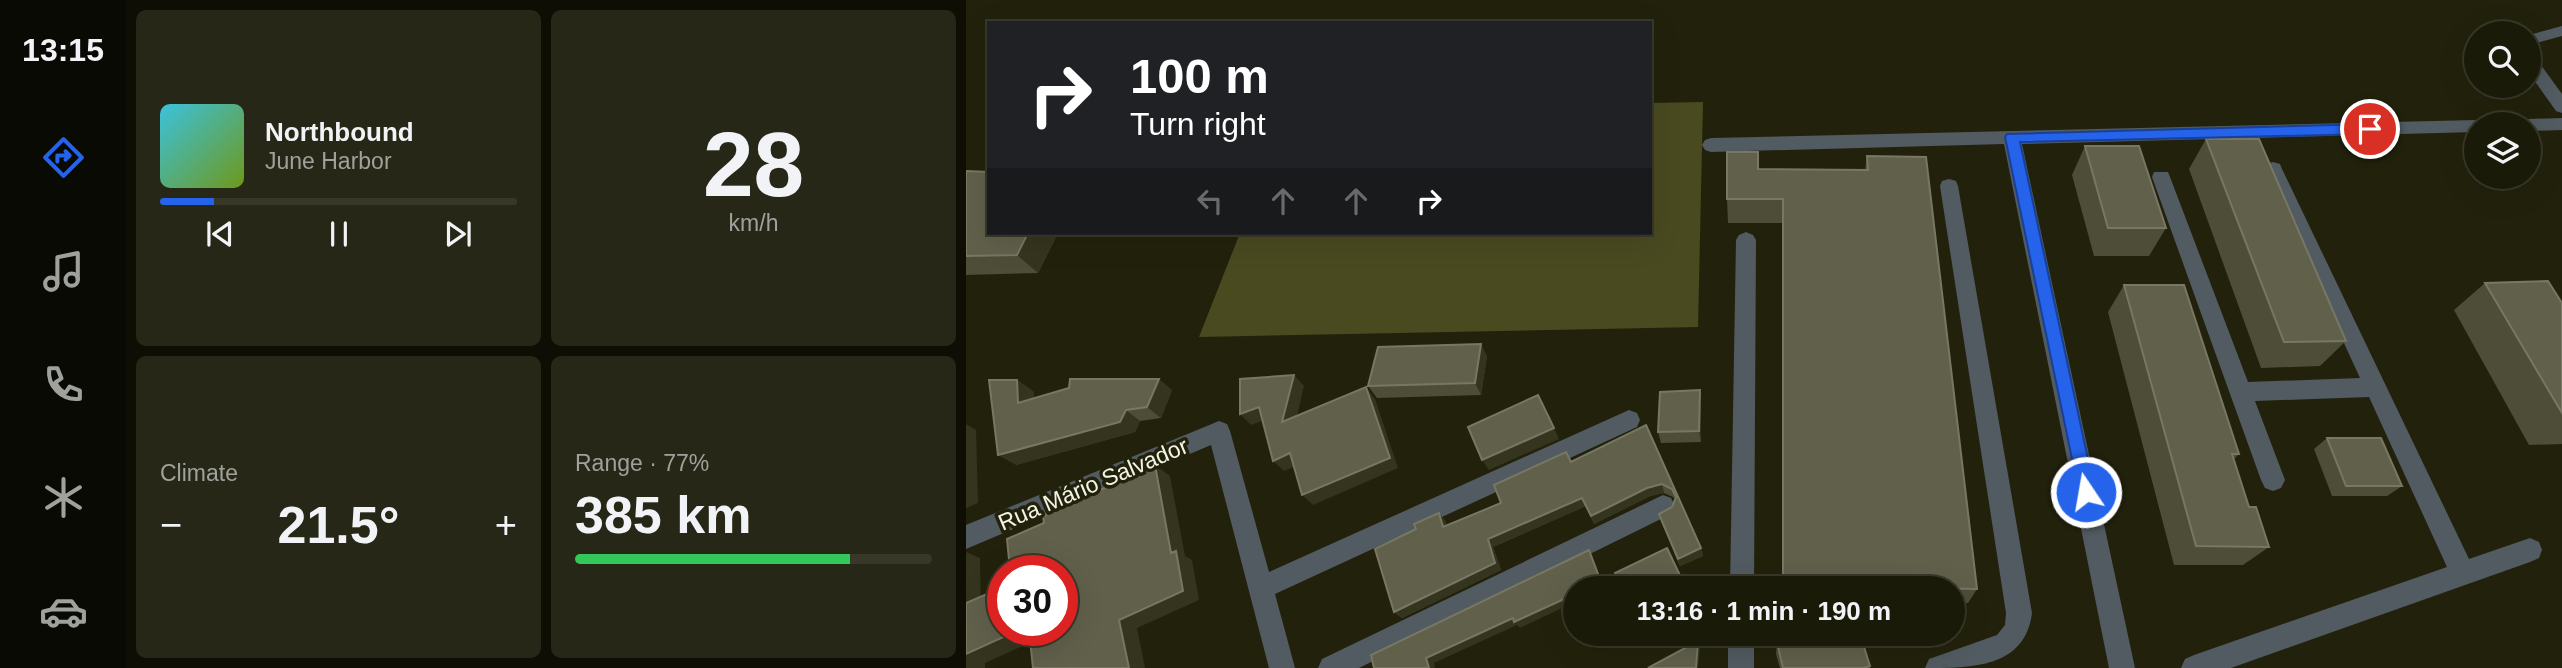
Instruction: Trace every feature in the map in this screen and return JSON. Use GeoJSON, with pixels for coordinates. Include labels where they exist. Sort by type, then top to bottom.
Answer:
{"type":"FeatureCollection","features":[{"type":"Feature","properties":{"kind":"street"},"geometry":{"type":"LineString","coordinates":[[2541,37],[2562,32]]}},
{"type":"Feature","properties":{"kind":"street"},"geometry":{"type":"LineString","coordinates":[[2541,78],[2562,107]]}},
{"type":"Feature","properties":{"kind":"street"},"geometry":{"type":"LineString","coordinates":[[2541,125],[2562,124]]}},
{"type":"Feature","properties":{"kind":"street"},"geometry":{"type":"LineString","coordinates":[[1711,145],[2464,126]]}},
{"type":"Feature","properties":{"kind":"street"},"geometry":{"type":"LineString","coordinates":[[2012,137],[2122,668]]}},
{"type":"Feature","properties":{"kind":"street"},"geometry":{"type":"LineString","coordinates":[[2273,169],[2463,574]]}},
{"type":"Feature","properties":{"kind":"street"},"geometry":{"type":"LineString","coordinates":[[2161,177],[2273,480]]}},
{"type":"Feature","properties":{"kind":"street"},"geometry":{"type":"LineString","coordinates":[[1938,668],[2005,645],[2017,630],[2019,613],[1950,186]]}},
{"type":"Feature","properties":{"kind":"street"},"geometry":{"type":"LineString","coordinates":[[1742,576],[1746,240]]}},
{"type":"Feature","properties":{"kind":"street"},"geometry":{"type":"LineString","coordinates":[[2241,392],[2376,387]]}},
{"type":"Feature","properties":{"kind":"street"},"geometry":{"type":"LineString","coordinates":[[1282,668],[1261,588],[1629,420]]}},
{"type":"Feature","properties":{"kind":"street","name":"Rua Mário Salvador"},"geometry":{"type":"LineString","coordinates":[[966,537],[1219,431],[1261,588]]}},
{"type":"Feature","properties":{"kind":"street"},"geometry":{"type":"LineString","coordinates":[[1331,668],[1663,506]]}},
{"type":"Feature","properties":{"kind":"street"},"geometry":{"type":"LineString","coordinates":[[2194,668],[2530,550]]}},
{"type":"Feature","properties":{"kind":"street"},"geometry":{"type":"LineString","coordinates":[[1741,646],[1741,668]]}},
{"type":"Feature","properties":{"kind":"shaded area"},"geometry":{"type":"Polygon","coordinates":[[[1703,102],[1698,327],[1199,337],[1239,235],[1652,235],[1652,103],[1703,102]]]}},
{"type":"Feature","properties":{"kind":"building"},"geometry":{"type":"Polygon","coordinates":[[[2206,139],[2259,139],[2346,341],[2284,342],[2206,139]]]}},
{"type":"Feature","properties":{"kind":"building"},"geometry":{"type":"Polygon","coordinates":[[[2085,146],[2139,146],[2166,228],[2108,228],[2085,146]]]}},
{"type":"Feature","properties":{"kind":"building"},"geometry":{"type":"Polygon","coordinates":[[[1727,152],[1758,152],[1758,169],[1868,170],[1867,156],[1926,157],[1977,589],[1965,589],[1965,576],[1783,576],[1783,199],[1727,199],[1727,152]]]}},
{"type":"Feature","properties":{"kind":"building"},"geometry":{"type":"Polygon","coordinates":[[[966,171],[987,172],[987,235],[1027,235],[1017,255],[966,256],[966,171]]]}},
{"type":"Feature","properties":{"kind":"building"},"geometry":{"type":"Polygon","coordinates":[[[2548,281],[2562,303],[2562,413],[2485,283],[2548,281]]]}},
{"type":"Feature","properties":{"kind":"building"},"geometry":{"type":"Polygon","coordinates":[[[2124,285],[2184,285],[2239,454],[2232,454],[2249,507],[2256,507],[2269,547],[2196,546],[2124,285]]]}},
{"type":"Feature","properties":{"kind":"building"},"geometry":{"type":"Polygon","coordinates":[[[1481,344],[1475,383],[1368,386],[1378,347],[1481,344]]]}},
{"type":"Feature","properties":{"kind":"building"},"geometry":{"type":"Polygon","coordinates":[[[1294,375],[1282,422],[1366,387],[1390,458],[1302,495],[1290,453],[1273,461],[1259,407],[1240,414],[1240,379],[1294,375]]]}},
{"type":"Feature","properties":{"kind":"building"},"geometry":{"type":"Polygon","coordinates":[[[1070,379],[1159,379],[1147,407],[1126,410],[1120,422],[998,455],[989,380],[1017,380],[1018,403],[1069,388],[1070,379]]]}},
{"type":"Feature","properties":{"kind":"building"},"geometry":{"type":"Polygon","coordinates":[[[1700,390],[1699,431],[1658,432],[1660,392],[1700,390]]]}},
{"type":"Feature","properties":{"kind":"building"},"geometry":{"type":"Polygon","coordinates":[[[1538,395],[1554,428],[1482,460],[1468,427],[1538,395]]]}},
{"type":"Feature","properties":{"kind":"building"},"geometry":{"type":"Polygon","coordinates":[[[1646,425],[1701,548],[1678,559],[1659,514],[1672,507],[1676,497],[1672,489],[1662,484],[1647,488],[1591,516],[1582,498],[1488,539],[1495,563],[1394,612],[1375,549],[1416,529],[1414,524],[1439,513],[1443,527],[1501,503],[1494,485],[1566,452],[1571,462],[1646,425]]]}},
{"type":"Feature","properties":{"kind":"building"},"geometry":{"type":"Polygon","coordinates":[[[2327,438],[2381,438],[2402,486],[2346,486],[2327,438]]]}},
{"type":"Feature","properties":{"kind":"building"},"geometry":{"type":"Polygon","coordinates":[[[1155,465],[1171,553],[1176,551],[1183,591],[1119,620],[1129,668],[1033,668],[1031,646],[1078,646],[1078,555],[1009,555],[1007,539],[1044,523],[1043,516],[1155,465]]]}},
{"type":"Feature","properties":{"kind":"building"},"geometry":{"type":"Polygon","coordinates":[[[1667,548],[1680,576],[1616,576],[1615,573],[1667,548]]]}},
{"type":"Feature","properties":{"kind":"building"},"geometry":{"type":"Polygon","coordinates":[[[1589,550],[1599,576],[1563,576],[1563,600],[1514,622],[1513,618],[1426,658],[1429,668],[1374,668],[1371,655],[1589,550]]]}},
{"type":"Feature","properties":{"kind":"building"},"geometry":{"type":"Polygon","coordinates":[[[987,594],[987,644],[966,654],[966,603],[987,594]]]}},
{"type":"Feature","properties":{"kind":"building"},"geometry":{"type":"Polygon","coordinates":[[[1689,646],[1698,646],[1696,668],[1648,668],[1689,646]]]}},
{"type":"Feature","properties":{"kind":"building"},"geometry":{"type":"Polygon","coordinates":[[[1778,646],[1864,646],[1870,666],[1863,668],[1783,668],[1778,646]]]}},
{"type":"Feature","properties":{"kind":"route"},"geometry":{"type":"LineString","coordinates":[[2086,492],[2012,137],[2370,129]]}}]}
